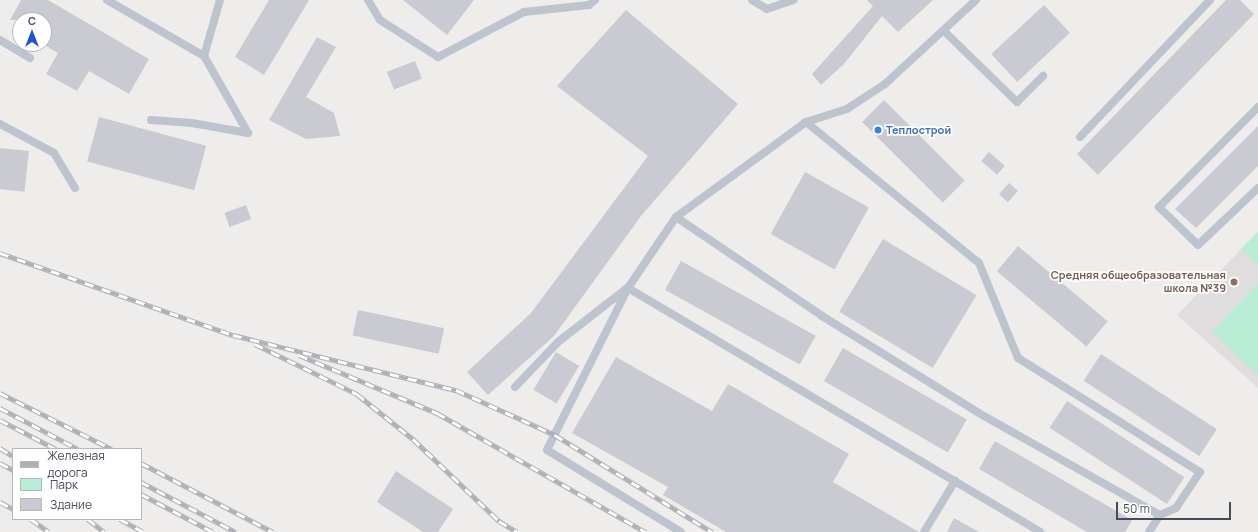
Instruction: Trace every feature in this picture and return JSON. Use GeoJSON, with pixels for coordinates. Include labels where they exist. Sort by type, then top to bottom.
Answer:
{"type":"FeatureCollection","features":[{"type":"Feature","properties":{"kind":"lane"},"geometry":{"type":"LineString","coordinates":[[107,0],[204,56],[248,133],[192,123],[152,120]]}},
{"type":"Feature","properties":{"kind":"lane"},"geometry":{"type":"LineString","coordinates":[[204,56],[220,0]]}},
{"type":"Feature","properties":{"kind":"lane"},"geometry":{"type":"LineString","coordinates":[[368,0],[380,20],[438,57],[524,12],[589,5],[595,0]]}},
{"type":"Feature","properties":{"kind":"lane"},"geometry":{"type":"LineString","coordinates":[[752,0],[767,9],[793,0]]}},
{"type":"Feature","properties":{"kind":"lane"},"geometry":{"type":"LineString","coordinates":[[681,532],[547,450],[628,288],[676,217],[806,122],[847,109],[885,84],[944,32],[976,0]]}},
{"type":"Feature","properties":{"kind":"lane"},"geometry":{"type":"LineString","coordinates":[[1080,137],[1210,0]]}},
{"type":"Feature","properties":{"kind":"lane"},"geometry":{"type":"LineString","coordinates":[[944,32],[1016,102],[1043,76]]}},
{"type":"Feature","properties":{"kind":"lane"},"geometry":{"type":"LineString","coordinates":[[0,40],[30,58]]}},
{"type":"Feature","properties":{"kind":"lane"},"geometry":{"type":"LineString","coordinates":[[1258,107],[1159,207],[1198,245],[1258,188]]}},
{"type":"Feature","properties":{"kind":"lane"},"geometry":{"type":"LineString","coordinates":[[806,122],[979,262],[1018,358],[1200,472],[1176,508],[1160,515],[1149,532]]}},
{"type":"Feature","properties":{"kind":"lane"},"geometry":{"type":"LineString","coordinates":[[0,124],[54,153],[75,188]]}},
{"type":"Feature","properties":{"kind":"lane"},"geometry":{"type":"LineString","coordinates":[[676,217],[822,316],[984,416],[1160,515]]}},
{"type":"Feature","properties":{"kind":"lane"},"geometry":{"type":"LineString","coordinates":[[515,387],[558,342],[628,288]]}},
{"type":"Feature","properties":{"kind":"lane"},"geometry":{"type":"LineString","coordinates":[[628,288],[1040,532]]}},
{"type":"Feature","properties":{"kind":"lane"},"geometry":{"type":"LineString","coordinates":[[924,532],[955,481]]}},
{"type":"Feature","properties":{"kind":"shaded area","name":"Средняя общеобразовательная школа №39"},"geometry":{"type":"Polygon","coordinates":[[[1258,232],[1258,388],[1177,315],[1258,232]]]}},
{"type":"Feature","properties":{"kind":"green space"},"geometry":{"type":"Polygon","coordinates":[[[1258,232],[1258,265],[1241,249],[1258,232]]]}},
{"type":"Feature","properties":{"kind":"green space"},"geometry":{"type":"Polygon","coordinates":[[[1258,283],[1258,375],[1212,332],[1258,283]]]}},
{"type":"Feature","properties":{"kind":"building"},"geometry":{"type":"Polygon","coordinates":[[[21,0],[48,0],[149,59],[129,94],[89,71],[77,91],[46,74],[58,53],[52,50],[52,12],[14,12],[21,0]]]}},
{"type":"Feature","properties":{"kind":"building"},"geometry":{"type":"Polygon","coordinates":[[[269,0],[309,0],[264,75],[235,57],[269,0]]]}},
{"type":"Feature","properties":{"kind":"building"},"geometry":{"type":"Polygon","coordinates":[[[403,0],[474,0],[447,35],[403,0]]]}},
{"type":"Feature","properties":{"kind":"building"},"geometry":{"type":"Polygon","coordinates":[[[867,0],[933,0],[898,32],[882,16],[844,64],[821,85],[812,74],[873,6],[867,0]]]}},
{"type":"Feature","properties":{"kind":"building"},"geometry":{"type":"Polygon","coordinates":[[[1226,0],[1240,0],[1254,14],[1098,175],[1077,154],[1226,0]]]}},
{"type":"Feature","properties":{"kind":"building"},"geometry":{"type":"Polygon","coordinates":[[[1044,5],[1070,33],[1017,82],[991,54],[1044,5]]]}},
{"type":"Feature","properties":{"kind":"building"},"geometry":{"type":"Polygon","coordinates":[[[626,10],[738,104],[641,216],[554,336],[488,395],[467,372],[531,313],[648,156],[557,86],[626,10]]]}},
{"type":"Feature","properties":{"kind":"building"},"geometry":{"type":"Polygon","coordinates":[[[317,37],[336,47],[306,97],[334,113],[340,136],[306,139],[269,120],[317,37]]]}},
{"type":"Feature","properties":{"kind":"building"},"geometry":{"type":"Polygon","coordinates":[[[415,61],[422,79],[394,89],[387,72],[415,61]]]}},
{"type":"Feature","properties":{"kind":"building"},"geometry":{"type":"Polygon","coordinates":[[[884,100],[965,181],[943,203],[862,122],[884,100]]]}},
{"type":"Feature","properties":{"kind":"building"},"geometry":{"type":"Polygon","coordinates":[[[99,117],[206,146],[194,190],[87,161],[99,117]]]}},
{"type":"Feature","properties":{"kind":"building"},"geometry":{"type":"Polygon","coordinates":[[[1258,126],[1258,166],[1196,228],[1175,209],[1258,126]]]}},
{"type":"Feature","properties":{"kind":"building"},"geometry":{"type":"Polygon","coordinates":[[[0,148],[29,151],[25,192],[0,189],[0,148]]]}},
{"type":"Feature","properties":{"kind":"building"},"geometry":{"type":"Polygon","coordinates":[[[989,152],[1005,166],[997,175],[981,161],[989,152]]]}},
{"type":"Feature","properties":{"kind":"building"},"geometry":{"type":"Polygon","coordinates":[[[805,172],[869,207],[834,269],[771,234],[805,172]]]}},
{"type":"Feature","properties":{"kind":"building"},"geometry":{"type":"Polygon","coordinates":[[[1009,183],[1018,191],[1008,202],[999,194],[1009,183]]]}},
{"type":"Feature","properties":{"kind":"building"},"geometry":{"type":"Polygon","coordinates":[[[246,205],[251,219],[230,227],[224,213],[246,205]]]}},
{"type":"Feature","properties":{"kind":"building"},"geometry":{"type":"Polygon","coordinates":[[[883,239],[976,295],[933,368],[839,312],[883,239]]]}},
{"type":"Feature","properties":{"kind":"building"},"geometry":{"type":"Polygon","coordinates":[[[1018,246],[1108,321],[1086,346],[997,271],[1018,246]]]}},
{"type":"Feature","properties":{"kind":"building"},"geometry":{"type":"Polygon","coordinates":[[[681,261],[816,336],[800,365],[665,290],[681,261]]]}},
{"type":"Feature","properties":{"kind":"building"},"geometry":{"type":"Polygon","coordinates":[[[358,310],[444,328],[439,354],[353,335],[358,310]]]}},
{"type":"Feature","properties":{"kind":"building"},"geometry":{"type":"Polygon","coordinates":[[[843,348],[967,420],[948,452],[824,381],[843,348]]]}},
{"type":"Feature","properties":{"kind":"building"},"geometry":{"type":"Polygon","coordinates":[[[556,352],[579,366],[556,404],[533,390],[556,352]]]}},
{"type":"Feature","properties":{"kind":"building"},"geometry":{"type":"Polygon","coordinates":[[[1101,354],[1217,429],[1199,456],[1084,381],[1101,354]]]}},
{"type":"Feature","properties":{"kind":"building"},"geometry":{"type":"Polygon","coordinates":[[[616,357],[712,411],[728,384],[849,454],[833,482],[919,532],[726,532],[663,495],[668,487],[572,433],[616,357]]]}},
{"type":"Feature","properties":{"kind":"building"},"geometry":{"type":"Polygon","coordinates":[[[1067,401],[1184,477],[1167,504],[1050,428],[1067,401]]]}},
{"type":"Feature","properties":{"kind":"building"},"geometry":{"type":"Polygon","coordinates":[[[995,441],[1132,520],[1125,532],[1087,532],[979,469],[995,441]]]}},
{"type":"Feature","properties":{"kind":"building"},"geometry":{"type":"Polygon","coordinates":[[[396,471],[453,509],[438,532],[423,532],[377,502],[396,471]]]}},
{"type":"Feature","properties":{"kind":"building"},"geometry":{"type":"Polygon","coordinates":[[[954,518],[979,532],[947,532],[954,518]]]}},
{"type":"Feature","properties":{"kind":"railway"},"geometry":{"type":"LineString","coordinates":[[0,253],[233,335],[456,390],[555,435],[712,532]]}},
{"type":"Feature","properties":{"kind":"railway"},"geometry":{"type":"LineString","coordinates":[[255,344],[357,394],[413,439],[499,521],[517,532]]}},
{"type":"Feature","properties":{"kind":"railway"},"geometry":{"type":"LineString","coordinates":[[299,355],[437,413],[646,532]]}},
{"type":"Feature","properties":{"kind":"railway"},"geometry":{"type":"LineString","coordinates":[[0,393],[110,448]]}},
{"type":"Feature","properties":{"kind":"railway"},"geometry":{"type":"LineString","coordinates":[[0,408],[76,448]]}},
{"type":"Feature","properties":{"kind":"railway"},"geometry":{"type":"LineString","coordinates":[[0,420],[54,448]]}},
{"type":"Feature","properties":{"kind":"railway"},"geometry":{"type":"LineString","coordinates":[[0,448],[12,455]]}},
{"type":"Feature","properties":{"kind":"railway"},"geometry":{"type":"LineString","coordinates":[[0,463],[12,469]]}},
{"type":"Feature","properties":{"kind":"railway"},"geometry":{"type":"LineString","coordinates":[[142,464],[273,532]]}},
{"type":"Feature","properties":{"kind":"railway"},"geometry":{"type":"LineString","coordinates":[[142,483],[236,532]]}},
{"type":"Feature","properties":{"kind":"railway"},"geometry":{"type":"LineString","coordinates":[[142,495],[213,532]]}},
{"type":"Feature","properties":{"kind":"railway"},"geometry":{"type":"LineString","coordinates":[[0,502],[12,508]]}},
{"type":"Feature","properties":{"kind":"railway"},"geometry":{"type":"LineString","coordinates":[[32,520],[49,532]]}},
{"type":"Feature","properties":{"kind":"railway"},"geometry":{"type":"LineString","coordinates":[[89,520],[104,532]]}},
{"type":"Feature","properties":{"kind":"railway"},"geometry":{"type":"LineString","coordinates":[[122,520],[143,532]]}},
{"type":"Feature","properties":{"kind":"place","name":"Теплострой"},"geometry":{"type":"Point","coordinates":[878,130]}},
{"type":"Feature","properties":{"kind":"place","name":"Средняя общеобразовательная школа №39"},"geometry":{"type":"Point","coordinates":[1234,282]}}]}
